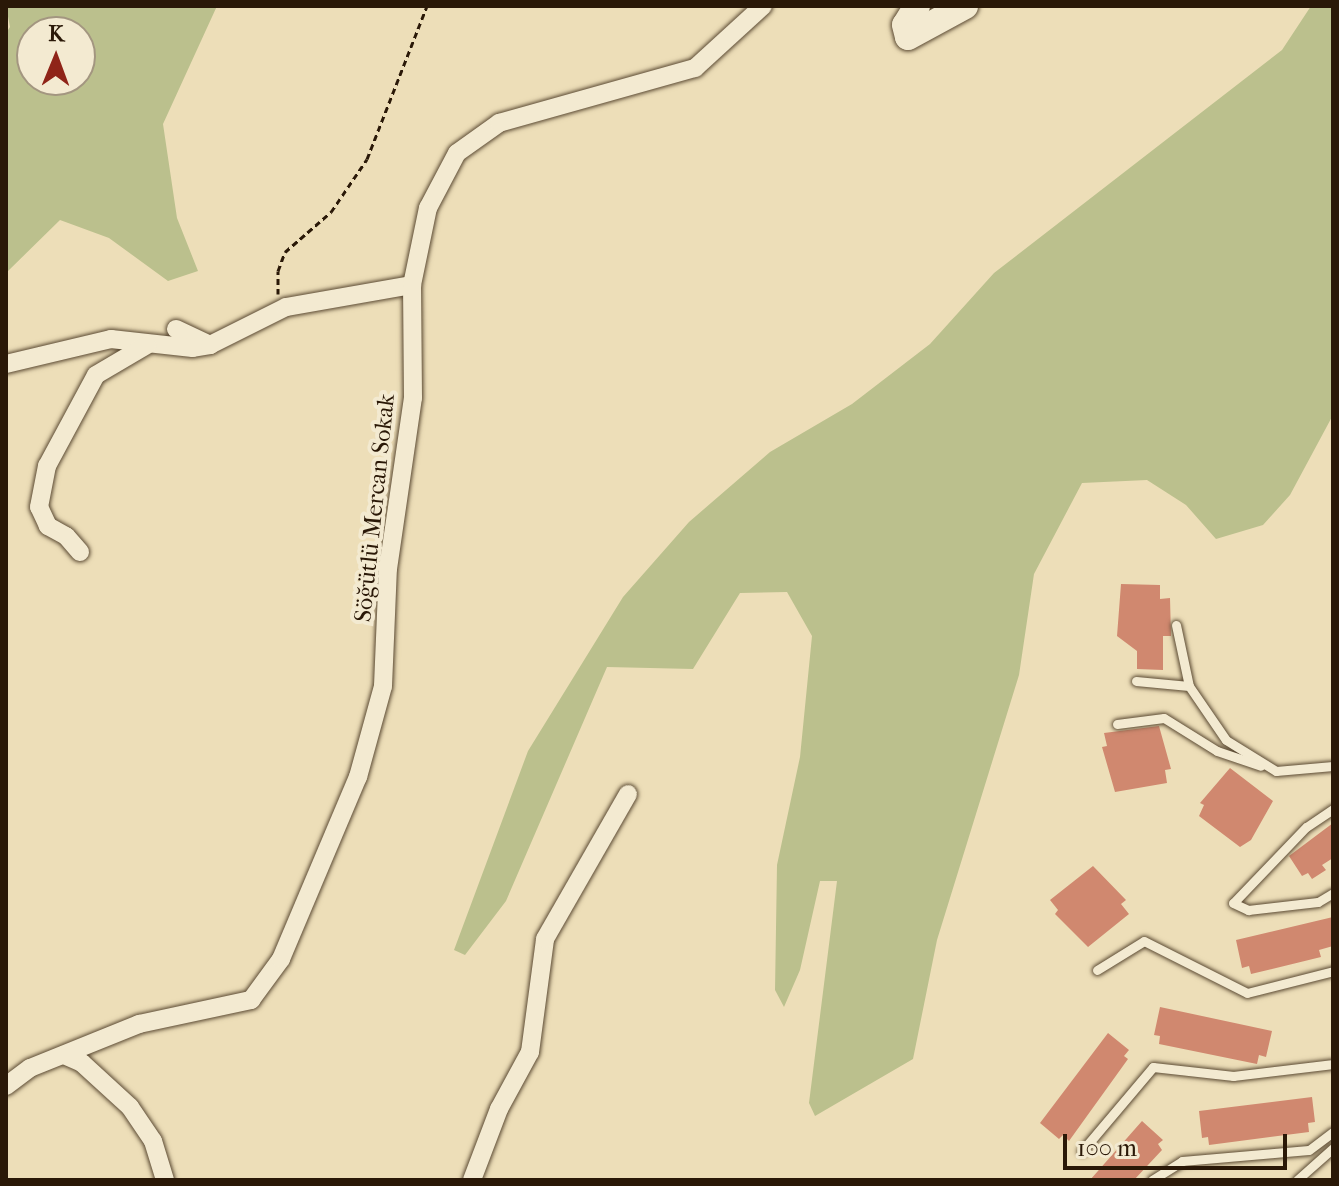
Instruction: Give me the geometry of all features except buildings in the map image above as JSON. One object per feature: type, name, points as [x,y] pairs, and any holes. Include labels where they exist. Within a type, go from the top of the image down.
[{"type":"street","name":"Söğütlü Mercan Sokak","points":[[6,1086],[30,1068],[139,1024],[251,1000],[281,959],[358,777],[383,686],[388,569],[413,398],[412,285],[428,208],[457,153],[499,123],[695,68],[763,6]]},
{"type":"street","points":[[917,6],[905,25],[908,37],[965,6]]},
{"type":"street","points":[[6,364],[111,339],[147,345],[210,345],[286,307],[412,285]]},
{"type":"street","points":[[176,329],[210,345]]},
{"type":"street","points":[[80,552],[66,536],[48,526],[39,507],[47,466],[96,375],[147,345]]},
{"type":"street","points":[[472,1180],[499,1109],[530,1052],[545,939],[628,794]]},
{"type":"street","points":[[64,1055],[82,1063],[130,1107],[153,1141],[165,1180]]},
{"type":"lane","points":[[1176,625],[1189,686],[1226,740],[1276,771]]},
{"type":"lane","points":[[1136,681],[1189,686]]},
{"type":"lane","points":[[1117,724],[1164,718],[1217,751],[1276,771],[1333,766]]},
{"type":"lane","points":[[1333,809],[1306,827],[1233,903],[1262,908],[1318,902],[1333,893]]},
{"type":"lane","points":[[1097,970],[1144,941],[1247,993],[1333,971]]},
{"type":"lane","points":[[1082,1151],[1153,1067],[1233,1076],[1333,1064]]},
{"type":"lane","points":[[1152,1180],[1182,1161],[1309,1150],[1333,1132]]},
{"type":"lane","points":[[1297,1180],[1333,1148]]},
{"type":"path","points":[[286,307],[276,291],[285,252],[331,212],[356,178],[393,102],[427,6]]},
{"type":"green space","points":[[6,6],[217,6],[163,124],[177,218],[198,271],[168,281],[109,238],[60,220],[6,273],[6,33],[10,27]]},
{"type":"green space","points":[[1311,6],[1333,6],[1333,415],[1290,495],[1263,525],[1216,539],[1186,505],[1147,480],[1082,483],[1034,574],[1019,675],[937,940],[913,1059],[815,1116],[809,1103],[837,881],[820,881],[800,970],[784,1007],[775,990],[777,865],[800,757],[812,636],[787,592],[740,593],[693,669],[607,667],[506,901],[465,955],[454,950],[528,751],[623,597],[689,522],[770,452],[852,404],[930,344],[994,273],[1282,50]]}]
